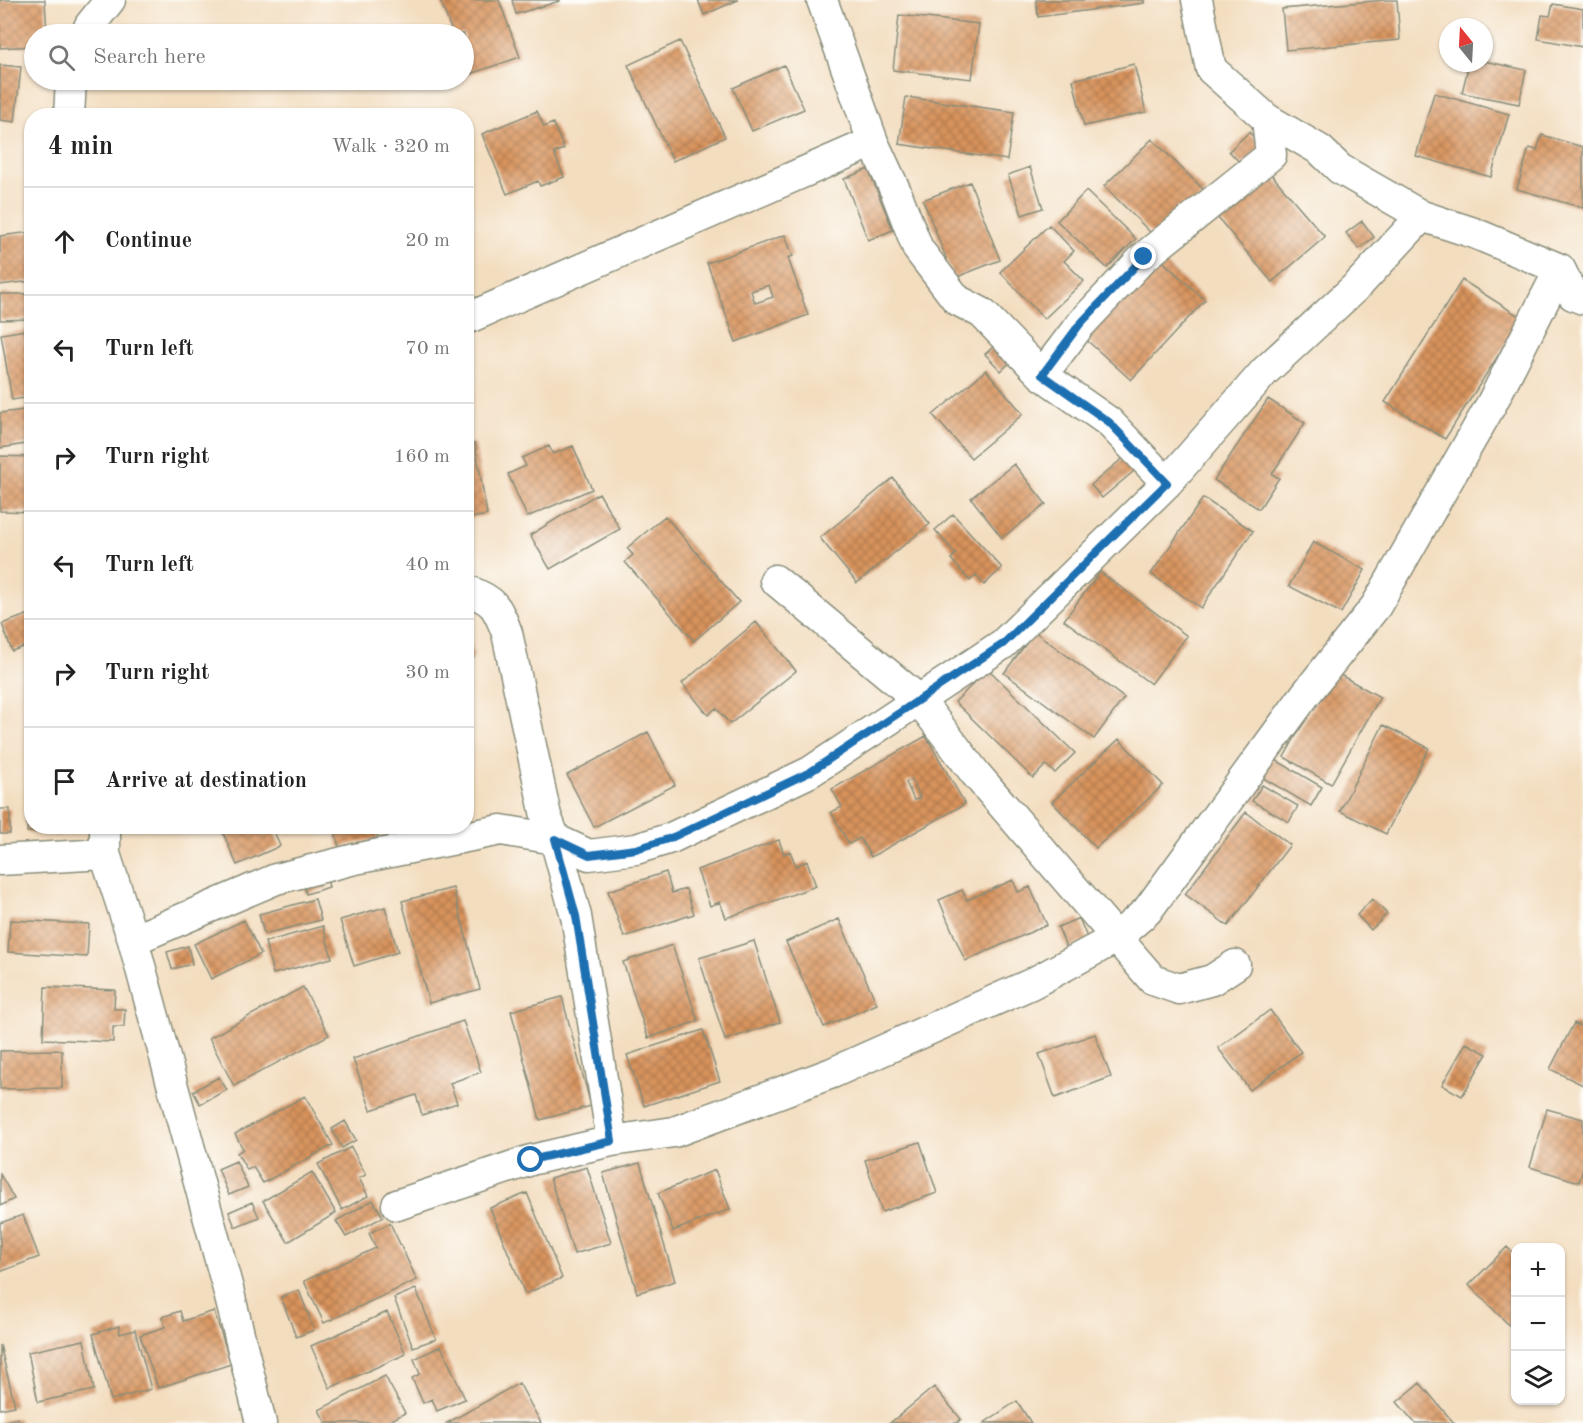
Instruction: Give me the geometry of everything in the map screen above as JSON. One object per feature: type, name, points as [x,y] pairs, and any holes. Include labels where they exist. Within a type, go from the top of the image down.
[{"type":"street","points":[[91,24],[110,0]]},
{"type":"street","points":[[822,0],[873,142],[896,192],[918,249],[957,300],[982,312],[1042,375],[1109,422],[1167,483]]},
{"type":"street","points":[[1197,0],[1210,69],[1267,119],[1320,150],[1340,168],[1422,216],[1474,233],[1560,269],[1573,295],[1583,299]]},
{"type":"street","points":[[69,108],[70,90]]},
{"type":"street","points":[[1042,375],[1080,324],[1144,257],[1271,155],[1267,119]]},
{"type":"street","points":[[474,316],[873,142]]},
{"type":"street","points":[[133,940],[276,879],[355,859],[501,830],[555,839],[589,855],[636,849],[671,838],[810,772],[1003,644],[1167,483],[1265,371],[1359,284],[1422,216]]},
{"type":"street","points":[[397,1205],[531,1160],[612,1141],[674,1132],[832,1073],[1031,984],[1116,938],[1147,911],[1305,695],[1376,606],[1492,403],[1560,269]]},
{"type":"street","points":[[775,580],[919,700],[975,773],[1153,980],[1179,989],[1212,980],[1235,965]]},
{"type":"street","points":[[474,593],[488,597],[500,614],[507,633],[546,816],[555,839],[576,916],[612,1141]]},
{"type":"street","points":[[0,860],[105,840],[228,1289],[261,1423]]},
{"type":"building","points":[[0,0],[45,0],[46,24],[24,24],[24,47],[0,48]]},
{"type":"building","points":[[440,0],[499,0],[520,57],[474,73],[474,24],[449,24]]},
{"type":"building","points":[[512,0],[560,0],[560,1],[516,14]]},
{"type":"building","points":[[698,0],[738,0],[704,15]]},
{"type":"building","points":[[1036,0],[1144,0],[1144,3],[1038,17]]},
{"type":"building","points":[[1397,0],[1400,40],[1286,50],[1282,9]]},
{"type":"building","points":[[1553,4],[1583,9],[1583,47],[1538,39],[1542,15],[1550,16]]},
{"type":"building","points":[[899,15],[979,24],[972,79],[893,70]]},
{"type":"building","points":[[680,41],[725,137],[673,161],[628,65]]},
{"type":"building","points":[[1493,63],[1526,70],[1519,104],[1462,93],[1467,72],[1493,72]]},
{"type":"building","points":[[1134,64],[1146,112],[1084,126],[1073,80]]},
{"type":"building","points":[[0,65],[21,67],[15,122],[0,120]]},
{"type":"building","points":[[784,65],[804,109],[752,131],[733,88]]},
{"type":"building","points":[[1434,93],[1509,114],[1491,177],[1416,156]]},
{"type":"building","points":[[906,97],[1014,112],[1007,160],[899,144]]},
{"type":"building","points":[[537,111],[544,127],[553,123],[564,149],[554,153],[564,177],[540,186],[538,181],[507,194],[482,134]]},
{"type":"building","points":[[1249,132],[1262,146],[1242,165],[1229,151]]},
{"type":"building","points":[[1542,135],[1583,147],[1583,208],[1517,189],[1529,148],[1537,150]]},
{"type":"building","points":[[1152,139],[1206,192],[1158,240],[1104,186]]},
{"type":"building","points":[[1030,167],[1043,208],[1022,215],[1008,175]]},
{"type":"building","points":[[868,169],[893,230],[868,240],[844,179]]},
{"type":"building","points":[[1271,174],[1325,237],[1272,282],[1218,218]]},
{"type":"building","points":[[970,182],[1000,260],[954,278],[923,200]]},
{"type":"building","points":[[1086,191],[1136,239],[1107,268],[1057,221]]},
{"type":"building","points":[[1362,221],[1374,237],[1359,249],[1346,233]]},
{"type":"building","points":[[1049,225],[1074,251],[1064,261],[1084,281],[1044,319],[1000,272]]},
{"type":"building","points":[[24,233],[24,282],[0,285],[0,236]]},
{"type":"building","points":[[785,235],[793,256],[788,258],[808,315],[736,342],[707,263]],"holes":[[[769,285],[773,297],[755,303],[751,291]]]},
{"type":"building","points":[[1157,256],[1205,300],[1131,380],[1082,336]]},
{"type":"building","points":[[1462,280],[1522,318],[1445,439],[1385,402]]},
{"type":"building","points":[[0,294],[24,294],[24,319],[0,320]]},
{"type":"building","points":[[24,330],[24,398],[12,400],[1,334]]},
{"type":"building","points":[[1000,341],[1015,358],[1001,371],[985,354]]},
{"type":"building","points":[[986,370],[1023,414],[971,458],[933,415]]},
{"type":"building","points":[[1268,399],[1305,423],[1272,474],[1279,478],[1259,509],[1214,480]]},
{"type":"building","points":[[24,410],[24,444],[0,448],[0,413]]},
{"type":"building","points":[[474,443],[487,515],[474,517]]},
{"type":"building","points":[[549,446],[553,454],[573,446],[592,489],[527,517],[508,474],[526,466],[522,458]]},
{"type":"building","points":[[1129,453],[1140,466],[1102,498],[1091,485]]},
{"type":"building","points":[[0,456],[24,457],[24,512],[0,511]]},
{"type":"building","points":[[1014,464],[1046,504],[1002,538],[971,498]]},
{"type":"building","points":[[893,478],[930,524],[857,583],[820,538]]},
{"type":"building","points":[[599,493],[620,529],[550,569],[530,535]]},
{"type":"building","points":[[1203,498],[1253,531],[1201,608],[1151,574]]},
{"type":"building","points":[[953,514],[1002,568],[984,585],[976,575],[970,581],[951,559],[956,554],[935,530]]},
{"type":"building","points":[[665,516],[739,602],[694,641],[625,562],[633,555],[627,548]]},
{"type":"building","points":[[1313,542],[1365,570],[1341,613],[1289,586]]},
{"type":"building","points":[[1100,572],[1187,636],[1151,684],[1064,620]]},
{"type":"building","points":[[24,616],[24,647],[12,651],[2,624]]},
{"type":"building","points":[[756,622],[796,671],[730,724],[716,708],[708,715],[682,683]]},
{"type":"building","points":[[1035,632],[1124,698],[1094,739],[1004,673]]},
{"type":"building","points":[[988,669],[1075,753],[1055,773],[1046,765],[1033,778],[955,702]]},
{"type":"building","points":[[1333,671],[1380,697],[1331,784],[1284,757]]},
{"type":"building","points":[[1383,725],[1429,748],[1386,834],[1340,811]]},
{"type":"building","points":[[648,732],[675,785],[594,827],[567,775]]},
{"type":"building","points":[[926,736],[965,804],[871,857],[860,838],[849,844],[831,812],[842,807],[832,789]],"holes":[[[912,779],[920,798],[914,800],[906,782]]]},
{"type":"building","points":[[1119,739],[1163,785],[1096,848],[1052,802]]},
{"type":"building","points":[[1269,756],[1322,787],[1311,806],[1258,775]]},
{"type":"building","points":[[1262,785],[1298,806],[1289,822],[1252,801]]},
{"type":"building","points":[[0,809],[10,809],[10,834],[0,834]]},
{"type":"building","points":[[1246,812],[1290,845],[1228,926],[1185,894]]},
{"type":"building","points":[[223,834],[275,834],[280,846],[237,865]]},
{"type":"building","points":[[336,834],[377,834],[378,838],[339,847]]},
{"type":"building","points":[[779,840],[784,854],[790,851],[796,866],[807,861],[816,886],[726,918],[720,902],[710,906],[697,870]]},
{"type":"building","points":[[666,872],[672,893],[686,889],[694,914],[624,937],[608,891]]},
{"type":"building","points":[[326,876],[329,887],[306,894],[303,883]]},
{"type":"building","points":[[1013,880],[1018,892],[1030,887],[1047,925],[965,961],[939,900],[962,890],[967,900]]},
{"type":"building","points":[[453,888],[480,989],[429,1003],[402,901]]},
{"type":"building","points":[[315,899],[321,920],[264,934],[259,914]]},
{"type":"building","points":[[1372,899],[1387,914],[1371,930],[1357,915]]},
{"type":"building","points":[[385,907],[398,952],[354,966],[340,920]]},
{"type":"building","points":[[1079,918],[1088,940],[1067,949],[1058,927]]},
{"type":"building","points":[[839,919],[877,1004],[824,1027],[786,942]]},
{"type":"building","points":[[10,920],[89,924],[87,957],[8,952]]},
{"type":"building","points":[[244,920],[261,954],[211,979],[194,944]]},
{"type":"building","points":[[323,926],[332,958],[273,974],[265,942]]},
{"type":"building","points":[[754,941],[780,1022],[725,1040],[699,958]]},
{"type":"building","points":[[672,945],[698,1021],[648,1038],[623,962]]},
{"type":"building","points":[[188,946],[192,964],[172,969],[167,952]]},
{"type":"building","points":[[45,987],[115,990],[114,1009],[125,1009],[124,1027],[113,1027],[113,1042],[43,1039]]},
{"type":"building","points":[[303,987],[329,1035],[234,1086],[209,1038]]},
{"type":"building","points":[[562,997],[591,1106],[540,1120],[511,1011]]},
{"type":"building","points":[[1270,1010],[1301,1052],[1250,1090],[1218,1048]]},
{"type":"building","points":[[463,1021],[481,1072],[450,1083],[457,1103],[422,1115],[416,1095],[371,1110],[353,1059]]},
{"type":"building","points":[[1574,1023],[1583,1028],[1583,1085],[1550,1069]]},
{"type":"building","points":[[703,1030],[720,1081],[644,1106],[627,1055]]},
{"type":"building","points":[[1095,1034],[1111,1077],[1055,1098],[1039,1054]]},
{"type":"building","points":[[1466,1043],[1487,1054],[1462,1096],[1442,1085]]},
{"type":"building","points":[[62,1050],[62,1088],[0,1089],[0,1051]]},
{"type":"building","points":[[219,1077],[227,1090],[200,1104],[193,1091]]},
{"type":"building","points":[[305,1096],[333,1145],[263,1183],[253,1167],[247,1170],[237,1153],[243,1149],[235,1134]]},
{"type":"building","points":[[1547,1109],[1583,1119],[1583,1169],[1579,1182],[1530,1167]]},
{"type":"building","points":[[345,1121],[356,1140],[342,1148],[332,1129]]},
{"type":"building","points":[[920,1142],[937,1193],[882,1212],[865,1160]]},
{"type":"building","points":[[351,1147],[366,1175],[359,1178],[368,1196],[342,1210],[318,1164]]},
{"type":"building","points":[[236,1161],[248,1187],[229,1195],[218,1169]]},
{"type":"building","points":[[640,1163],[675,1281],[637,1293],[603,1173]]},
{"type":"building","points":[[587,1167],[611,1243],[574,1254],[550,1178]]},
{"type":"building","points":[[715,1170],[730,1209],[673,1231],[658,1193]]},
{"type":"building","points":[[312,1172],[336,1213],[288,1242],[263,1201]]},
{"type":"building","points":[[0,1174],[14,1199],[0,1206]]},
{"type":"building","points":[[527,1193],[562,1278],[525,1294],[490,1208]]},
{"type":"building","points":[[373,1200],[383,1217],[346,1237],[336,1221]]},
{"type":"building","points":[[252,1202],[259,1217],[235,1227],[229,1212]]},
{"type":"building","points":[[23,1215],[39,1257],[0,1272],[0,1223]]},
{"type":"building","points":[[390,1223],[417,1280],[324,1323],[304,1281],[376,1248],[369,1233]]},
{"type":"building","points":[[1507,1247],[1511,1251],[1511,1327],[1469,1285]]},
{"type":"building","points":[[416,1289],[436,1339],[413,1347],[394,1298]]},
{"type":"building","points":[[299,1290],[314,1330],[296,1337],[281,1297]]},
{"type":"building","points":[[180,1311],[183,1321],[214,1311],[231,1364],[158,1388],[140,1335],[165,1327],[162,1317]]},
{"type":"building","points":[[387,1312],[406,1354],[330,1388],[311,1346]]},
{"type":"building","points":[[119,1326],[120,1334],[135,1330],[151,1389],[111,1400],[93,1334]]},
{"type":"building","points":[[84,1340],[94,1390],[38,1402],[28,1352]]},
{"type":"building","points":[[0,1345],[15,1406],[0,1409]]},
{"type":"building","points":[[441,1346],[465,1399],[437,1411],[432,1399],[423,1403],[412,1378],[420,1374],[414,1359]]},
{"type":"building","points":[[385,1376],[405,1413],[386,1423],[326,1423],[319,1410]]},
{"type":"building","points":[[519,1383],[541,1423],[447,1423]]},
{"type":"building","points":[[1420,1383],[1454,1423],[1415,1423],[1397,1402]]},
{"type":"building","points":[[934,1387],[961,1419],[957,1423],[890,1423]]},
{"type":"building","points":[[1017,1401],[1031,1423],[984,1423]]},
{"type":"building","points":[[18,1418],[20,1423],[0,1423],[0,1422]]},
{"type":"route","points":[[531,1160],[612,1141],[576,916],[555,839],[589,855],[636,849],[671,838],[810,772],[1003,644],[1167,483],[1109,422],[1042,375],[1080,324],[1144,257]]}]
